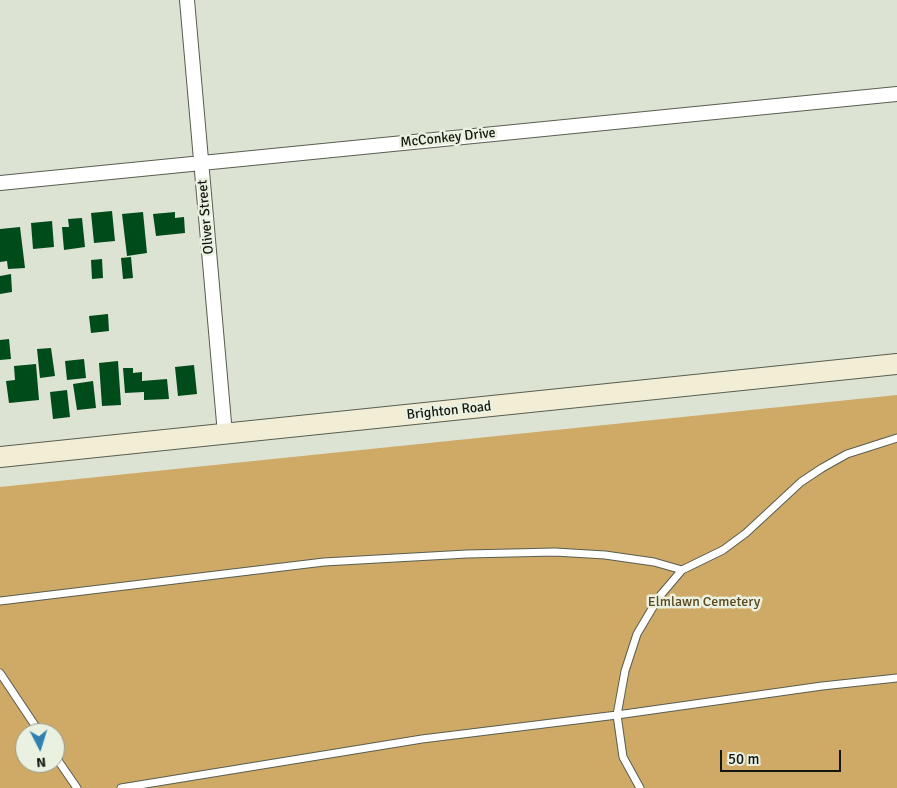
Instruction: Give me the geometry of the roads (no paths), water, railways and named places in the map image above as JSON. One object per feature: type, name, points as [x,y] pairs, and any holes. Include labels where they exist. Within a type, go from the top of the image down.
[{"type":"street","name":"Oliver Street","points":[[187,0],[226,434]]},
{"type":"street","name":"McConkey Drive","points":[[0,183],[897,94]]},
{"type":"street","name":"Brighton Road","points":[[0,457],[897,364]]},
{"type":"lane","points":[[640,788],[623,757],[617,715],[625,671],[637,634],[659,597],[682,570],[723,550],[746,533],[801,482],[847,454],[897,438]]},
{"type":"lane","points":[[0,601],[324,562],[467,554],[554,552],[605,555],[654,562],[682,570]]},
{"type":"lane","points":[[0,673],[33,723]]},
{"type":"lane","points":[[121,788],[422,739],[617,715],[822,686],[897,678]]},
{"type":"lane","points":[[65,771],[77,788]]},
{"type":"park label","name":"Elmlawn Cemetery","points":[[704,602]]}]
